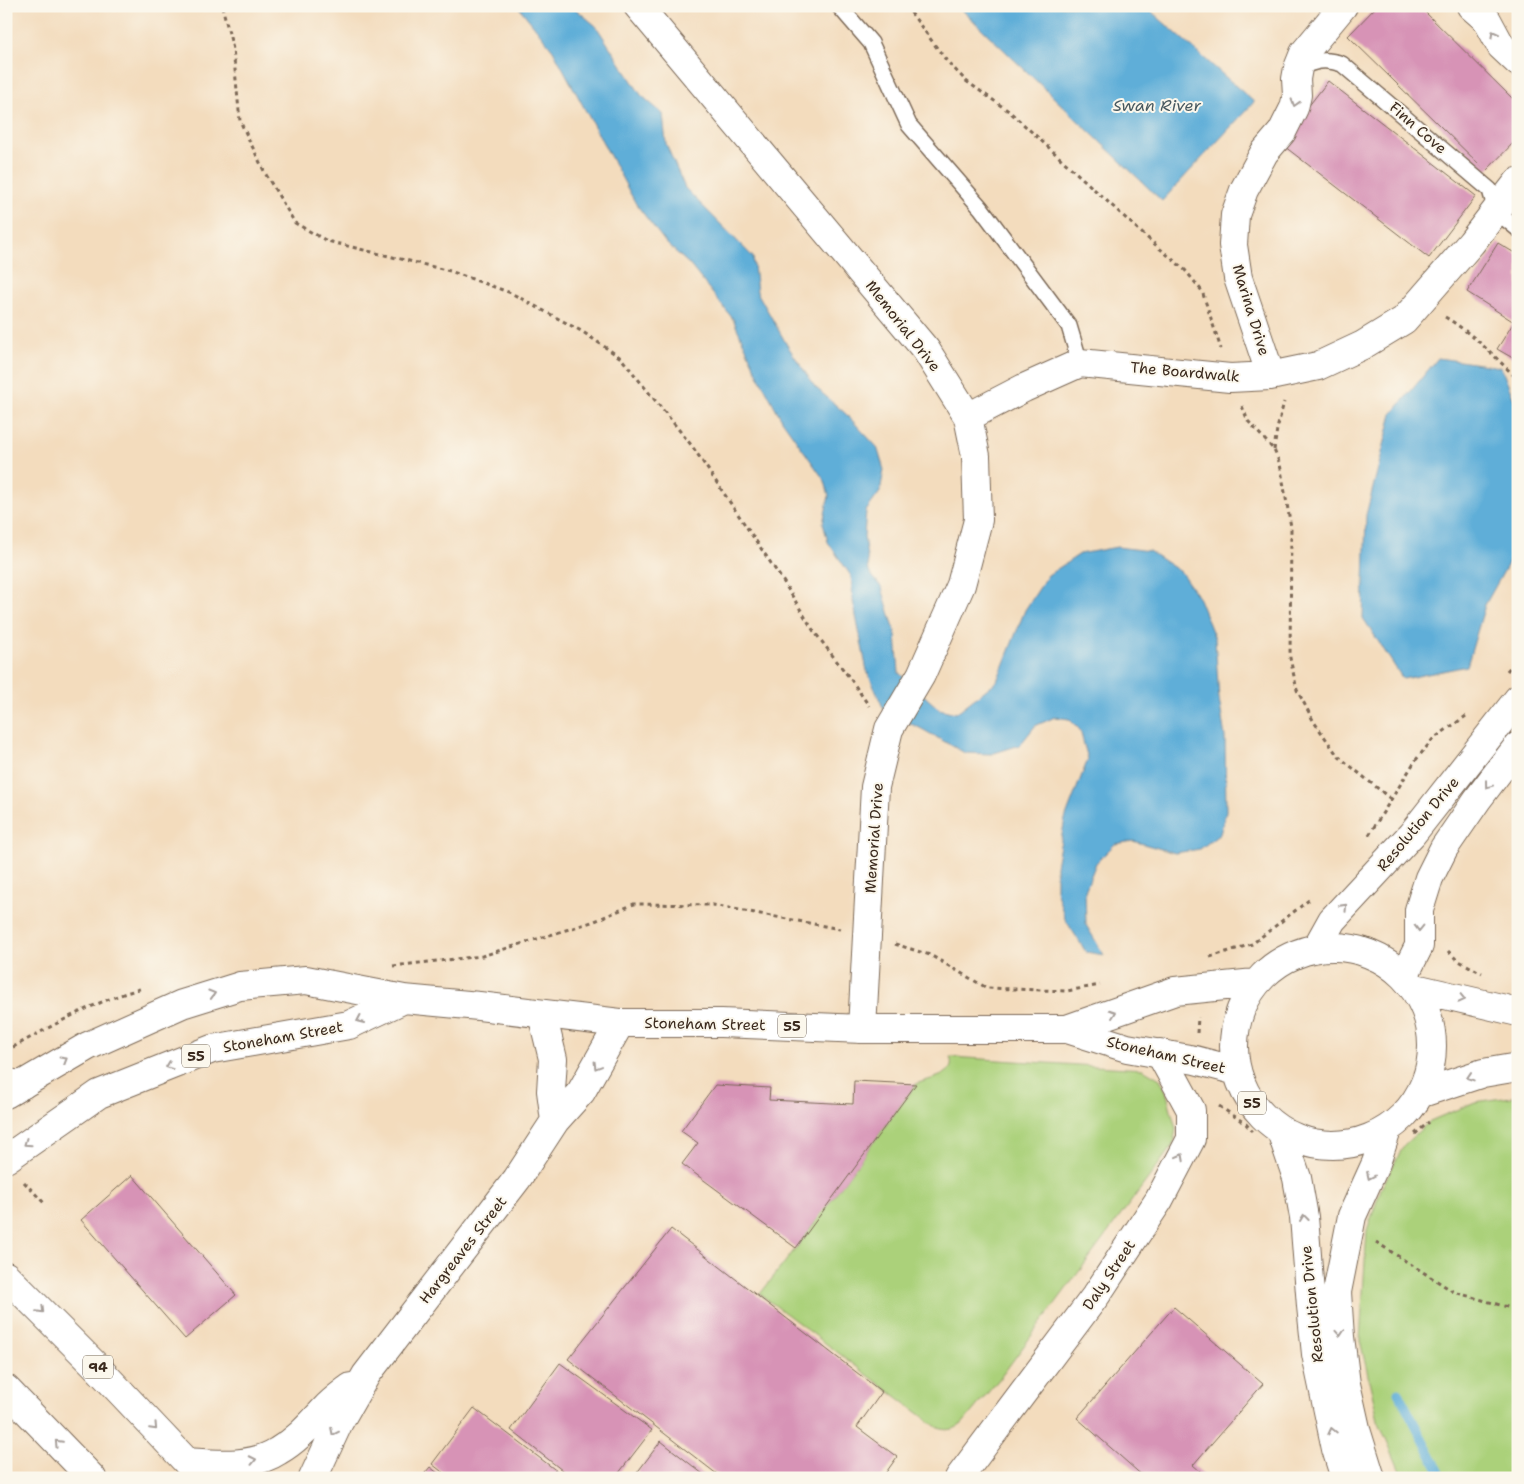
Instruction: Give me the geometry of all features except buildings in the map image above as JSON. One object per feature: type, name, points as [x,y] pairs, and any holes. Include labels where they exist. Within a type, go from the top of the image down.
[{"type":"main road","name":"Memorial Drive","points":[[638,6],[926,350],[968,417],[976,456],[978,520],[962,585],[920,675],[889,732],[875,787],[862,1029]]},
{"type":"main road","name":"Marina Drive","points":[[1270,376],[1238,278],[1233,245],[1234,214],[1244,190],[1264,153],[1282,132],[1294,108],[1297,95],[1296,79],[1298,68],[1304,53],[1343,6]]},
{"type":"main road","points":[[1472,6],[1487,20],[1501,46],[1518,62]]},
{"type":"main road","name":"The Boardwalk","points":[[968,417],[1024,388],[1080,363],[1230,378],[1270,376],[1318,366],[1363,345],[1404,320],[1471,244],[1518,182]]},
{"type":"main road","name":"Resolution Drive","points":[[1317,946],[1332,920],[1412,834],[1518,699]]},
{"type":"main road","name":"Resolution Drive","points":[[1410,982],[1418,946],[1419,910],[1433,870],[1450,840],[1477,800],[1518,746]]},
{"type":"main road","name":"55","points":[[1317,946],[1341,946],[1364,950],[1386,960],[1410,982],[1427,1012],[1433,1039],[1431,1067],[1422,1093],[1407,1114],[1399,1135],[1336,1146],[1307,1143],[1269,1135],[1262,1115],[1246,1095],[1237,1071],[1234,1040],[1240,1010],[1255,984],[1273,966],[1294,954],[1317,946]]},
{"type":"main road","name":"Stoneham Street","points":[[12,1088],[88,1046],[182,1004],[240,986],[306,980],[404,1000],[478,1006],[620,1023],[721,1023],[862,1029],[1066,1029],[1127,1048],[1195,1060],[1237,1071]]},
{"type":"main road","name":"55","points":[[1410,982],[1505,1009]]},
{"type":"main road","name":"Stoneham Street","points":[[1066,1029],[1174,991],[1255,984]]},
{"type":"main road","name":"Stoneham Street","points":[[13,1168],[99,1094],[212,1049],[350,1025],[404,1000]]},
{"type":"main road","points":[[542,1014],[553,1059],[551,1091],[554,1121]]},
{"type":"main road","name":"Hargreaves Street","points":[[313,1478],[339,1422],[366,1374],[517,1179],[554,1121],[581,1092],[620,1023]]},
{"type":"main road","name":"Daly Street","points":[[959,1478],[1097,1294],[1159,1200],[1191,1139],[1191,1110],[1160,1053]]},
{"type":"main road","points":[[1422,1093],[1483,1073],[1518,1067]]},
{"type":"main road","name":"Resolution Drive","points":[[1269,1135],[1297,1178],[1304,1216],[1316,1354],[1336,1449],[1345,1478]]},
{"type":"main road","name":"Resolution Drive","points":[[1371,1478],[1357,1433],[1346,1384],[1337,1292],[1352,1216],[1376,1163],[1399,1135]]},
{"type":"main road","name":"94","points":[[6,1276],[95,1365],[194,1470]]},
{"type":"main road","name":"Hargreaves Street","points":[[194,1470],[256,1460],[277,1452],[298,1437],[326,1408],[366,1374]]},
{"type":"main road","points":[[6,1389],[92,1478]]},
{"type":"lane","points":[[839,6],[871,43],[909,125],[981,208],[1069,326],[1080,363]]},
{"type":"lane","name":"Finn Cove","points":[[1298,68],[1312,62],[1329,60],[1342,64],[1490,190],[1496,211]]},
{"type":"lane","points":[[1496,211],[1518,229]]},
{"type":"path","points":[[222,6],[233,49],[240,121],[265,173],[295,223],[327,241],[450,271],[511,293],[583,332],[621,358],[692,446],[813,630],[889,732]]},
{"type":"path","points":[[1420,302],[1458,325],[1491,352],[1518,380]]},
{"type":"path","points":[[1274,450],[1282,407],[1299,370]]},
{"type":"path","points":[[1506,672],[1518,658]]},
{"type":"path","points":[[1382,866],[1360,849],[1415,761],[1433,739],[1471,713]]},
{"type":"path","points":[[1195,1060],[1203,959],[1252,944],[1314,896]]},
{"type":"path","points":[[388,966],[482,956],[595,921],[634,904],[713,906],[821,925],[868,936],[930,955],[986,988],[1067,991],[1105,984]]},
{"type":"path","points":[[1446,950],[1457,960],[1496,979],[1505,1009]]},
{"type":"path","points":[[6,1052],[64,1019],[127,992],[145,988]]},
{"type":"path","points":[[1218,1105],[1246,1124],[1269,1135]]},
{"type":"path","points":[[1399,1135],[1430,1121]]},
{"type":"path","points":[[13,1168],[46,1205]]},
{"type":"path","points":[[1370,1238],[1454,1292],[1518,1310]]},
{"type":"green space","points":[[950,1057],[1143,1069],[1160,1079],[1166,1091],[1176,1129],[1173,1145],[1000,1378],[962,1424],[948,1430],[938,1428],[760,1294],[916,1084],[946,1072],[950,1068]]},
{"type":"green space","points":[[1518,1096],[1518,1478],[1403,1478],[1378,1420],[1360,1340],[1367,1230],[1381,1189],[1404,1145],[1430,1121],[1475,1102]]},
{"type":"water","points":[[518,6],[572,6],[596,26],[641,95],[663,114],[666,144],[685,188],[753,257],[757,292],[787,345],[815,387],[846,414],[877,447],[884,470],[880,492],[866,511],[864,536],[869,572],[882,588],[896,635],[899,673],[939,709],[956,713],[997,681],[1025,610],[1048,575],[1080,554],[1117,547],[1149,551],[1181,572],[1199,599],[1215,639],[1219,699],[1225,737],[1226,811],[1220,834],[1200,849],[1175,853],[1133,841],[1115,844],[1096,863],[1085,891],[1086,925],[1104,955],[1086,952],[1065,919],[1056,890],[1056,866],[1065,819],[1088,759],[1080,730],[1069,719],[1055,717],[1035,726],[1020,745],[991,754],[965,753],[920,728],[885,712],[867,671],[853,601],[851,576],[828,542],[823,523],[829,496],[825,481],[782,420],[760,379],[733,319],[689,264],[666,243],[636,204],[553,50]]},
{"type":"water","name":"Swan River","points":[[958,6],[1145,6],[1254,102],[1162,201]]},
{"type":"water","points":[[1438,358],[1501,367],[1518,410],[1518,546],[1485,605],[1467,666],[1403,679],[1363,618],[1366,515],[1392,414]]},
{"type":"waterway","points":[[1398,1392],[1443,1478]]}]
